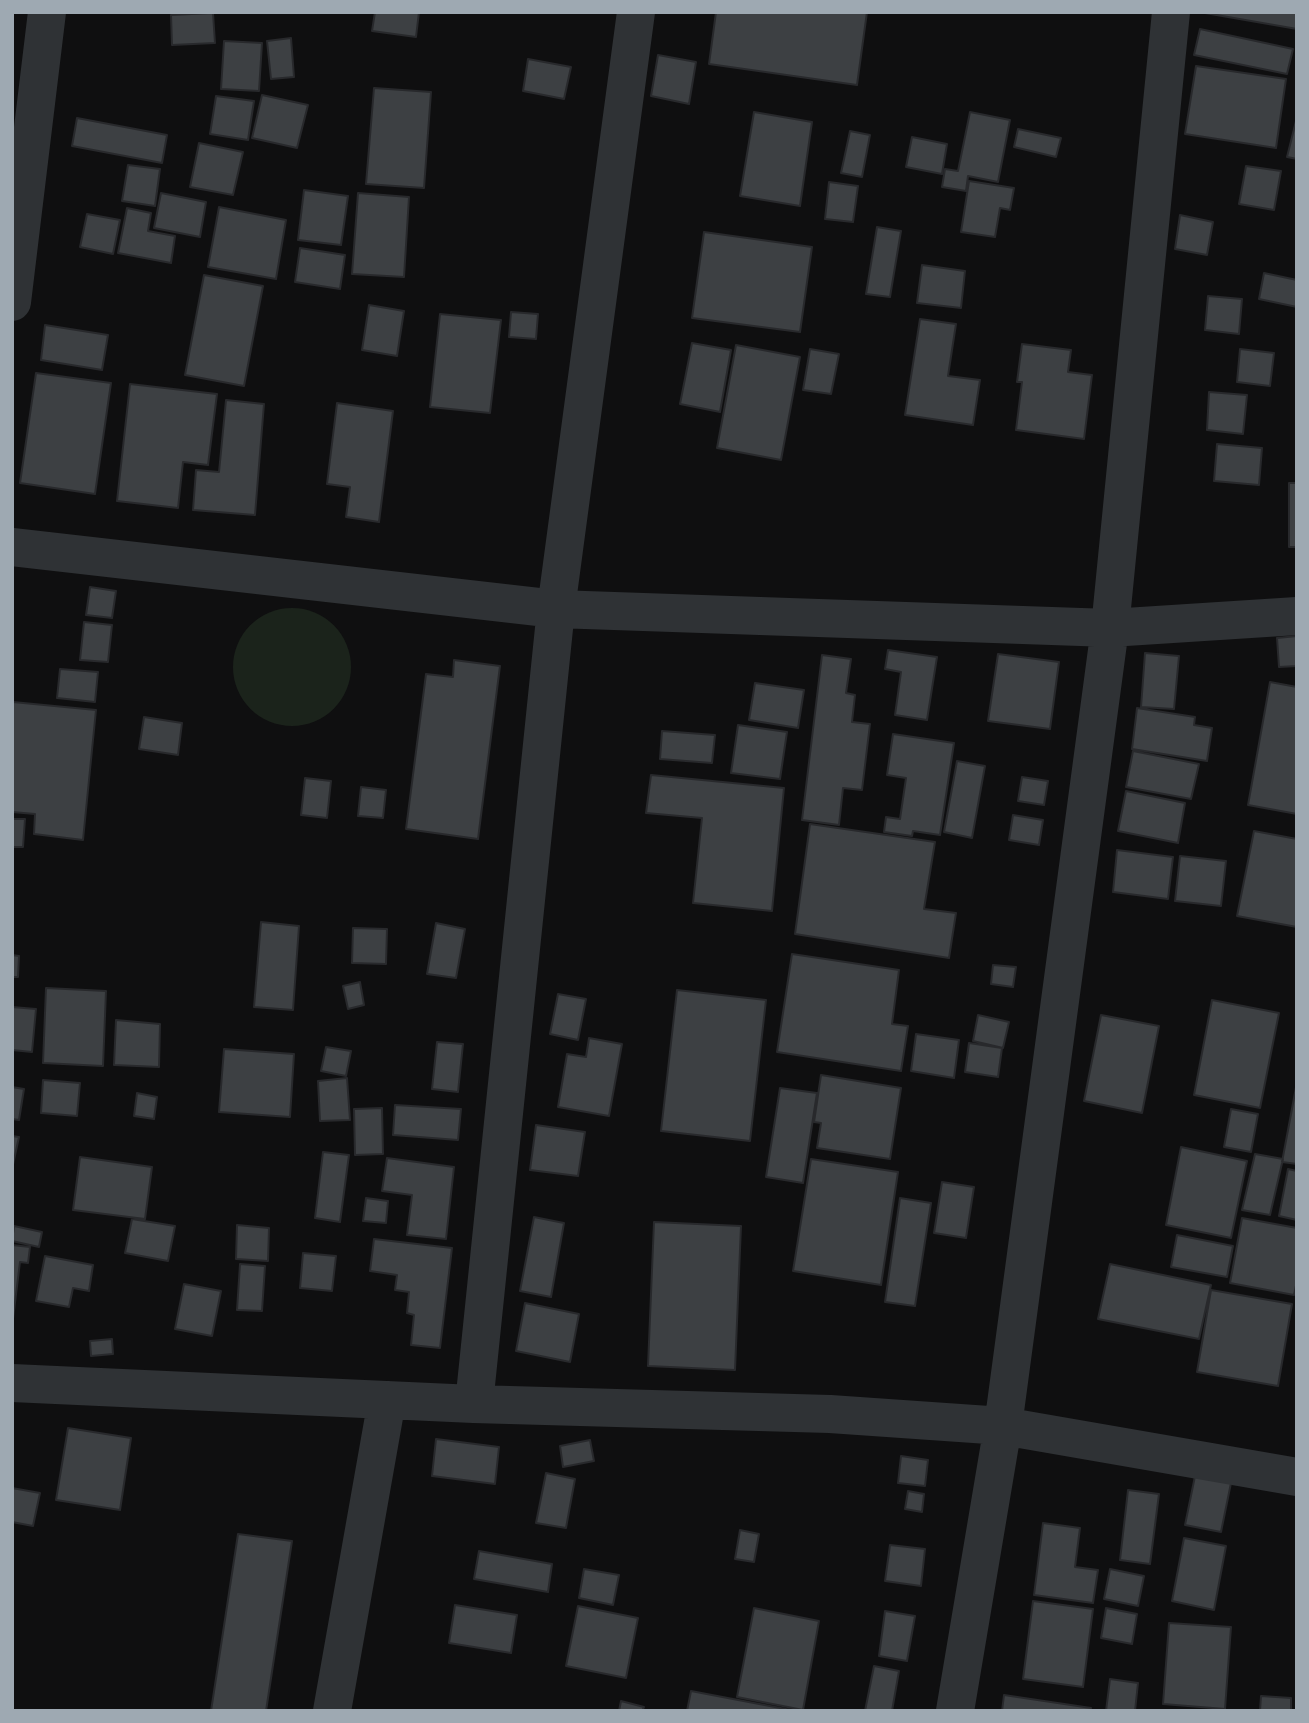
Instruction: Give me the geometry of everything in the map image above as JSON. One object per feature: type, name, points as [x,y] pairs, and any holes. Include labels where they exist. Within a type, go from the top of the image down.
[{"type":"street","points":[[474,1404],[556,609],[636,12]]},
{"type":"street","points":[[956,1711],[1003,1426],[1110,628],[1171,12]]},
{"type":"street","points":[[12,302],[34,24]]},
{"type":"street","points":[[12,547],[556,609],[1110,628],[1297,616]]},
{"type":"street","points":[[12,1383],[474,1404],[830,1414],[1003,1426],[1297,1477]]},
{"type":"street","points":[[332,1711],[387,1400]]},
{"type":"shaded area","points":[[292,608],[315,613],[334,625],[346,644],[351,667],[346,690],[334,709],[315,721],[292,726],[269,721],[250,709],[238,690],[233,667],[238,644],[250,625],[269,613]]},
{"type":"building","points":[[375,12],[419,12],[416,37],[372,31]]},
{"type":"building","points":[[716,12],[867,12],[857,85],[709,64]]},
{"type":"building","points":[[1297,12],[1297,29],[1205,13]]},
{"type":"building","points":[[213,13],[215,43],[172,45],[171,15]]},
{"type":"building","points":[[1200,29],[1293,49],[1287,74],[1194,55]]},
{"type":"building","points":[[291,38],[294,77],[271,79],[267,41]]},
{"type":"building","points":[[224,41],[262,43],[259,91],[221,89]]},
{"type":"building","points":[[658,55],[696,62],[689,104],[651,96]]},
{"type":"building","points":[[528,59],[571,67],[564,99],[523,91]]},
{"type":"building","points":[[1196,66],[1286,79],[1276,148],[1185,134]]},
{"type":"building","points":[[374,88],[431,92],[424,188],[366,184]]},
{"type":"building","points":[[262,95],[308,105],[297,148],[252,138]]},
{"type":"building","points":[[216,96],[254,101],[248,140],[210,134]]},
{"type":"building","points":[[754,112],[812,122],[800,206],[740,196]]},
{"type":"building","points":[[970,112],[1010,120],[998,182],[968,176],[966,191],[942,187],[945,169],[958,171]]},
{"type":"building","points":[[1297,117],[1297,159],[1287,157]]},
{"type":"building","points":[[77,118],[167,135],[162,163],[72,146]]},
{"type":"building","points":[[1018,129],[1061,138],[1056,157],[1014,147]]},
{"type":"building","points":[[850,131],[870,135],[862,177],[841,173]]},
{"type":"building","points":[[912,137],[947,144],[942,174],[906,167]]},
{"type":"building","points":[[199,143],[243,152],[233,195],[190,187]]},
{"type":"building","points":[[128,165],[160,169],[155,206],[122,201]]},
{"type":"building","points":[[1246,166],[1281,171],[1274,210],[1239,204]]},
{"type":"building","points":[[969,181],[1014,188],[1010,210],[1000,208],[995,237],[961,232]]},
{"type":"building","points":[[829,182],[858,186],[853,222],[825,219]]},
{"type":"building","points":[[304,190],[348,196],[341,245],[298,240]]},
{"type":"building","points":[[161,193],[206,202],[200,237],[154,228]]},
{"type":"building","points":[[358,193],[409,197],[404,277],[352,274]]},
{"type":"building","points":[[219,207],[286,220],[276,279],[208,267]]},
{"type":"building","points":[[127,208],[151,213],[148,231],[175,236],[171,263],[118,253]]},
{"type":"building","points":[[87,214],[120,220],[113,254],[80,247]]},
{"type":"building","points":[[1180,215],[1213,222],[1207,255],[1175,249]]},
{"type":"building","points":[[877,227],[901,231],[890,297],[866,294]]},
{"type":"building","points":[[704,232],[812,247],[800,332],[692,318]]},
{"type":"building","points":[[300,248],[345,255],[340,289],[295,282]]},
{"type":"building","points":[[922,265],[965,271],[961,308],[917,303]]},
{"type":"building","points":[[1264,273],[1297,280],[1297,307],[1259,299]]},
{"type":"building","points":[[204,275],[263,286],[244,386],[185,375]]},
{"type":"building","points":[[1208,296],[1242,299],[1239,334],[1205,330]]},
{"type":"building","points":[[369,305],[404,311],[397,356],[362,350]]},
{"type":"building","points":[[511,312],[538,314],[536,339],[509,337]]},
{"type":"building","points":[[440,314],[501,320],[490,413],[430,407]]},
{"type":"building","points":[[920,319],[956,324],[948,376],[980,380],[973,425],[905,415]]},
{"type":"building","points":[[45,325],[108,335],[102,370],[41,360]]},
{"type":"building","points":[[692,343],[731,350],[720,412],[680,404]]},
{"type":"building","points":[[1022,344],[1071,350],[1068,372],[1092,375],[1084,439],[1016,430],[1022,382],[1017,382]]},
{"type":"building","points":[[736,345],[800,357],[781,460],[717,448]]},
{"type":"building","points":[[810,349],[839,354],[831,394],[803,390]]},
{"type":"building","points":[[1240,349],[1274,353],[1270,386],[1237,382]]},
{"type":"building","points":[[36,373],[111,383],[95,494],[20,483]]},
{"type":"building","points":[[130,384],[217,394],[208,465],[183,462],[178,508],[117,501]]},
{"type":"building","points":[[1209,392],[1247,395],[1243,434],[1207,430]]},
{"type":"building","points":[[226,400],[264,404],[255,515],[193,510],[196,470],[219,472]]},
{"type":"building","points":[[337,403],[393,411],[379,522],[346,517],[350,487],[327,484]]},
{"type":"building","points":[[1217,444],[1262,448],[1259,485],[1214,481]]},
{"type":"building","points":[[1289,483],[1297,483],[1297,547],[1289,547]]},
{"type":"building","points":[[90,587],[116,591],[112,618],[86,615]]},
{"type":"building","points":[[84,622],[112,625],[108,662],[80,660]]},
{"type":"building","points":[[1297,636],[1297,666],[1279,667],[1277,638]]},
{"type":"building","points":[[888,650],[937,657],[927,720],[895,715],[901,672],[885,669]]},
{"type":"building","points":[[1145,653],[1179,656],[1174,709],[1141,707]]},
{"type":"building","points":[[998,654],[1059,662],[1050,729],[988,721]]},
{"type":"building","points":[[822,655],[851,659],[846,693],[855,695],[852,722],[870,724],[862,790],[843,788],[839,825],[802,820]]},
{"type":"building","points":[[454,660],[500,666],[478,839],[406,829],[426,674],[453,677]]},
{"type":"building","points":[[60,669],[98,672],[95,702],[57,698]]},
{"type":"building","points":[[1270,682],[1297,687],[1297,814],[1248,805]]},
{"type":"building","points":[[755,683],[804,690],[798,728],[749,720]]},
{"type":"building","points":[[13,702],[96,710],[83,840],[34,834],[35,814],[12,812]]},
{"type":"building","points":[[1137,708],[1195,717],[1194,725],[1212,728],[1207,761],[1132,749]]},
{"type":"building","points":[[144,717],[182,723],[178,755],[139,749]]},
{"type":"building","points":[[738,725],[787,732],[780,779],[731,773]]},
{"type":"building","points":[[662,731],[715,735],[712,763],[660,759]]},
{"type":"building","points":[[893,734],[954,743],[940,835],[913,831],[912,836],[884,832],[886,817],[900,819],[906,778],[887,775]]},
{"type":"building","points":[[1133,751],[1199,764],[1191,799],[1126,787]]},
{"type":"building","points":[[957,761],[985,766],[972,838],[944,832]]},
{"type":"building","points":[[651,775],[784,788],[772,911],[693,903],[702,818],[646,813]]},
{"type":"building","points":[[1022,777],[1048,781],[1044,805],[1018,801]]},
{"type":"building","points":[[305,778],[331,781],[327,818],[301,815]]},
{"type":"building","points":[[361,787],[386,790],[383,818],[358,816]]},
{"type":"building","points":[[1126,791],[1185,803],[1178,843],[1118,831]]},
{"type":"building","points":[[1013,815],[1043,820],[1039,845],[1009,840]]},
{"type":"building","points":[[12,819],[25,819],[23,847],[12,847]]},
{"type":"building","points":[[810,824],[935,842],[924,909],[956,913],[949,958],[795,934]]},
{"type":"building","points":[[1254,831],[1297,839],[1297,927],[1237,916]]},
{"type":"building","points":[[1117,850],[1173,857],[1168,899],[1113,892]]},
{"type":"building","points":[[1180,856],[1226,861],[1221,906],[1175,901]]},
{"type":"building","points":[[261,922],[299,926],[293,1010],[254,1007]]},
{"type":"building","points":[[436,923],[465,929],[456,978],[427,974]]},
{"type":"building","points":[[353,928],[387,929],[386,964],[352,963]]},
{"type":"building","points":[[792,954],[899,970],[892,1024],[908,1026],[901,1071],[777,1052]]},
{"type":"building","points":[[12,955],[19,956],[18,977],[12,977]]},
{"type":"building","points":[[993,965],[1016,967],[1013,987],[991,984]]},
{"type":"building","points":[[360,982],[364,1005],[348,1009],[343,986]]},
{"type":"building","points":[[46,988],[106,991],[103,1066],[43,1063]]},
{"type":"building","points":[[677,990],[766,1000],[750,1141],[661,1131]]},
{"type":"building","points":[[558,994],[586,999],[578,1040],[550,1034]]},
{"type":"building","points":[[1212,1000],[1279,1013],[1260,1108],[1194,1095]]},
{"type":"building","points":[[12,1007],[36,1009],[32,1052],[12,1050]]},
{"type":"building","points":[[978,1015],[1009,1022],[1003,1048],[973,1041]]},
{"type":"building","points":[[1101,1015],[1159,1026],[1142,1113],[1084,1101]]},
{"type":"building","points":[[116,1020],[160,1024],[159,1067],[114,1065]]},
{"type":"building","points":[[916,1034],[959,1040],[954,1078],[911,1071]]},
{"type":"building","points":[[589,1038],[622,1044],[609,1116],[558,1107],[567,1054],[586,1057]]},
{"type":"building","points":[[437,1042],[463,1044],[458,1092],[432,1089]]},
{"type":"building","points":[[969,1043],[1002,1048],[998,1077],[965,1072]]},
{"type":"building","points":[[326,1047],[351,1051],[346,1076],[321,1071]]},
{"type":"building","points":[[224,1049],[294,1054],[290,1117],[219,1112]]},
{"type":"building","points":[[821,1075],[901,1088],[890,1159],[817,1148],[821,1123],[814,1122]]},
{"type":"building","points":[[347,1078],[350,1120],[320,1121],[318,1081]]},
{"type":"building","points":[[43,1080],[80,1083],[77,1116],[41,1113]]},
{"type":"building","points":[[1297,1082],[1297,1164],[1282,1162]]},
{"type":"building","points":[[12,1087],[24,1089],[19,1120],[12,1119]]},
{"type":"building","points":[[780,1088],[817,1093],[803,1183],[766,1177]]},
{"type":"building","points":[[137,1093],[157,1097],[154,1119],[134,1116]]},
{"type":"building","points":[[395,1105],[461,1109],[458,1140],[393,1135]]},
{"type":"building","points":[[382,1108],[383,1154],[355,1155],[354,1109]]},
{"type":"building","points":[[1231,1109],[1258,1114],[1251,1152],[1224,1147]]},
{"type":"building","points":[[536,1125],[585,1132],[578,1176],[530,1170]]},
{"type":"building","points":[[12,1136],[19,1137],[12,1169]]},
{"type":"building","points":[[1181,1147],[1247,1161],[1231,1238],[1166,1225]]},
{"type":"building","points":[[323,1152],[349,1155],[340,1222],[315,1218]]},
{"type":"building","points":[[1255,1154],[1283,1159],[1270,1215],[1242,1210]]},
{"type":"building","points":[[80,1157],[152,1167],[145,1219],[73,1210]]},
{"type":"building","points":[[387,1158],[454,1167],[446,1239],[407,1235],[412,1195],[382,1191]]},
{"type":"building","points":[[811,1159],[898,1172],[881,1285],[793,1271]]},
{"type":"building","points":[[1288,1169],[1297,1171],[1297,1220],[1279,1216]]},
{"type":"building","points":[[942,1182],[974,1187],[966,1238],[934,1233]]},
{"type":"building","points":[[366,1198],[388,1201],[386,1223],[363,1221]]},
{"type":"building","points":[[900,1198],[931,1203],[915,1306],[885,1302]]},
{"type":"building","points":[[534,1217],[564,1223],[551,1297],[520,1291]]},
{"type":"building","points":[[1242,1218],[1297,1228],[1297,1281],[1294,1295],[1230,1283]]},
{"type":"building","points":[[132,1219],[175,1226],[168,1261],[125,1253]]},
{"type":"building","points":[[654,1222],[741,1226],[735,1370],[648,1366]]},
{"type":"building","points":[[237,1225],[269,1228],[268,1261],[236,1259]]},
{"type":"building","points":[[14,1226],[42,1232],[39,1247],[12,1241]]},
{"type":"building","points":[[1177,1235],[1233,1246],[1227,1277],[1171,1267]]},
{"type":"building","points":[[374,1239],[452,1248],[440,1348],[411,1345],[414,1315],[407,1313],[409,1292],[395,1290],[397,1275],[370,1271]]},
{"type":"building","points":[[12,1245],[30,1247],[28,1263],[20,1262],[12,1327]]},
{"type":"building","points":[[303,1253],[336,1256],[332,1291],[300,1288]]},
{"type":"building","points":[[45,1256],[93,1265],[89,1291],[73,1288],[69,1307],[36,1301]]},
{"type":"building","points":[[240,1264],[265,1266],[262,1311],[237,1310]]},
{"type":"building","points":[[1110,1264],[1211,1285],[1199,1339],[1098,1319]]},
{"type":"building","points":[[184,1284],[221,1291],[212,1336],[175,1329]]},
{"type":"building","points":[[1211,1290],[1292,1304],[1278,1386],[1197,1372]]},
{"type":"building","points":[[525,1303],[579,1314],[570,1362],[516,1351]]},
{"type":"building","points":[[112,1339],[113,1354],[91,1356],[90,1341]]},
{"type":"building","points":[[68,1428],[131,1438],[120,1510],[56,1500]]},
{"type":"building","points":[[436,1439],[499,1447],[495,1484],[432,1476]]},
{"type":"building","points":[[590,1440],[594,1461],[563,1467],[560,1446]]},
{"type":"building","points":[[901,1456],[928,1460],[925,1486],[898,1483]]},
{"type":"building","points":[[546,1473],[575,1479],[566,1528],[536,1523]]},
{"type":"building","points":[[1195,1476],[1231,1483],[1221,1532],[1185,1525]]},
{"type":"building","points":[[12,1488],[40,1493],[33,1526],[12,1522]]},
{"type":"building","points":[[1128,1490],[1159,1494],[1150,1564],[1120,1560]]},
{"type":"building","points":[[908,1491],[924,1494],[922,1512],[905,1509]]},
{"type":"building","points":[[1043,1523],[1080,1528],[1075,1567],[1098,1570],[1093,1603],[1034,1595]]},
{"type":"building","points":[[740,1530],[759,1534],[754,1562],[735,1559]]},
{"type":"building","points":[[238,1534],[292,1541],[266,1711],[211,1711]]},
{"type":"building","points":[[1184,1538],[1226,1546],[1214,1610],[1172,1601]]},
{"type":"building","points":[[890,1545],[925,1549],[921,1586],[885,1581]]},
{"type":"building","points":[[479,1551],[552,1564],[548,1592],[474,1579]]},
{"type":"building","points":[[584,1569],[619,1575],[613,1605],[579,1598]]},
{"type":"building","points":[[1110,1569],[1144,1576],[1138,1606],[1104,1599]]},
{"type":"building","points":[[1033,1601],[1093,1609],[1083,1687],[1023,1679]]},
{"type":"building","points":[[455,1605],[517,1615],[511,1653],[449,1643]]},
{"type":"building","points":[[578,1606],[638,1618],[626,1678],[566,1666]]},
{"type":"building","points":[[754,1608],[819,1621],[803,1710],[737,1697]]},
{"type":"building","points":[[1106,1608],[1137,1614],[1132,1644],[1101,1638]]},
{"type":"building","points":[[885,1611],[915,1616],[907,1661],[879,1656]]},
{"type":"building","points":[[1169,1623],[1231,1627],[1225,1709],[1163,1704]]},
{"type":"building","points":[[874,1666],[899,1671],[892,1711],[865,1711]]},
{"type":"building","points":[[1110,1679],[1138,1683],[1135,1711],[1106,1711]]},
{"type":"building","points":[[691,1691],[796,1711],[687,1711]]},
{"type":"building","points":[[1004,1695],[1091,1708],[1090,1711],[1002,1711]]},
{"type":"building","points":[[1261,1696],[1291,1698],[1291,1711],[1260,1711]]},
{"type":"building","points":[[621,1701],[644,1707],[642,1711],[619,1711]]}]
